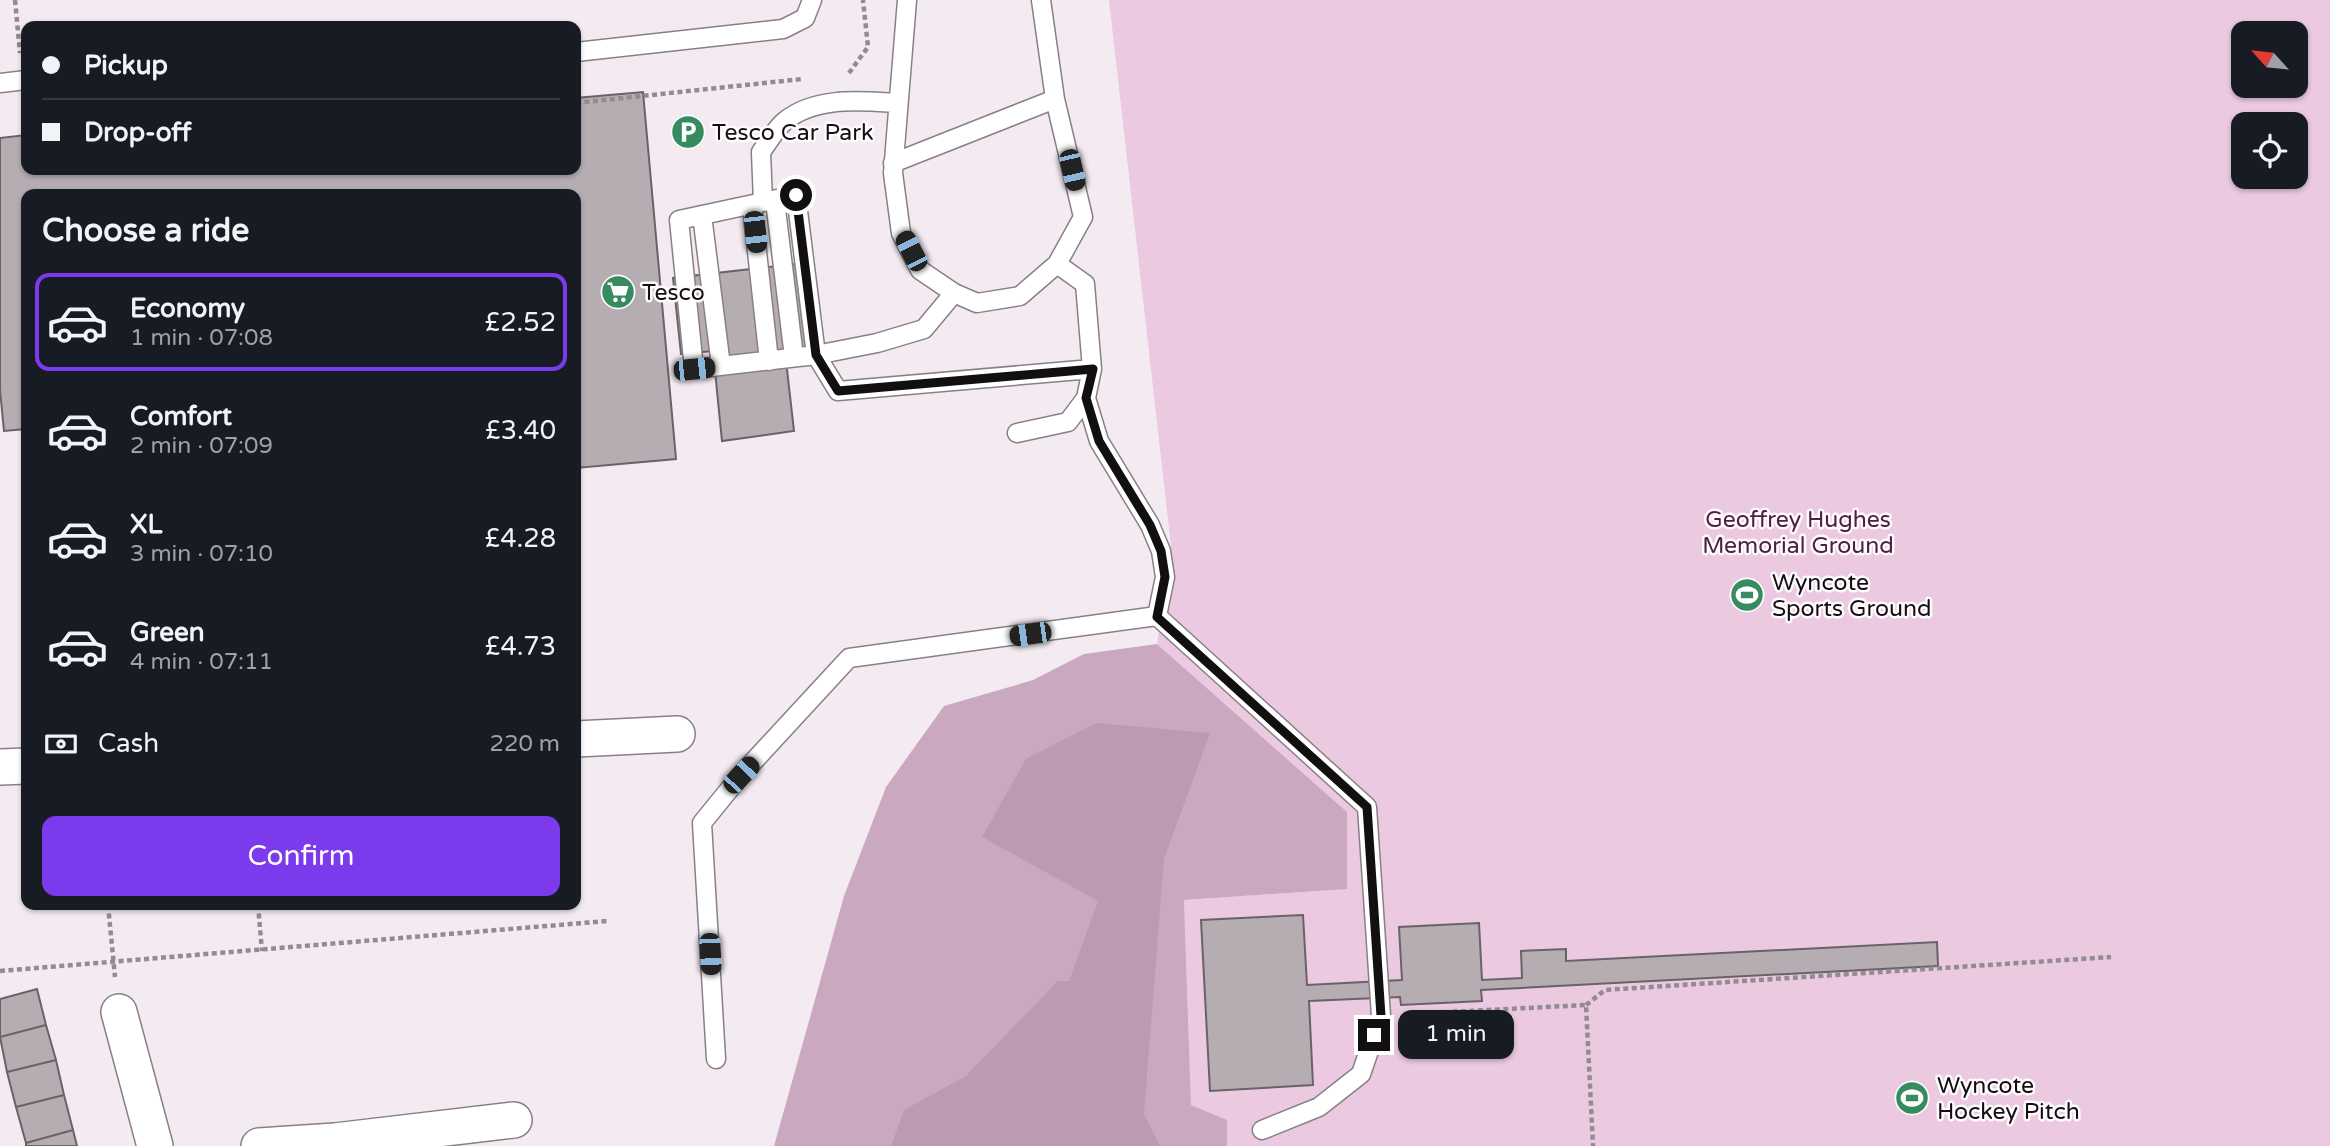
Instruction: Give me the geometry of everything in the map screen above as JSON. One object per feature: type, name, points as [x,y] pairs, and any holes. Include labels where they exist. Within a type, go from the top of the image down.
[{"type":"street","points":[[581,739],[677,734]]},
{"type":"street","points":[[0,767],[21,766]]},
{"type":"street","points":[[119,1012],[155,1146]]},
{"type":"street","points":[[258,1146],[335,1144],[514,1120]]},
{"type":"lane","points":[[581,51],[783,29],[805,18],[812,0]]},
{"type":"lane","points":[[907,0],[893,163],[901,233],[920,270],[954,293],[976,303],[1020,296],[1057,264],[1083,217],[1055,99],[1041,0]]},
{"type":"lane","points":[[0,83],[21,81]]},
{"type":"lane","points":[[893,163],[1055,99]]},
{"type":"lane","points":[[769,361],[761,152],[785,121],[818,106],[844,100],[898,103]]},
{"type":"lane","points":[[954,293],[924,329],[877,343],[816,355],[694,369],[679,220],[796,195],[816,355],[838,391],[1093,369]]},
{"type":"lane","points":[[764,203],[794,357]]},
{"type":"lane","points":[[702,215],[721,366]]},
{"type":"lane","points":[[1017,433],[1068,422],[1086,398],[1093,369],[1085,285],[1057,264]]},
{"type":"lane","points":[[1086,398],[1099,441],[1150,525],[1161,551],[1165,577],[1157,617]]},
{"type":"lane","points":[[716,1059],[702,823],[741,775],[849,658],[1157,617],[1367,807],[1381,1016],[1361,1074],[1319,1107],[1262,1130]]},
{"type":"path","points":[[835,75],[848,74],[868,47],[863,0]]},
{"type":"path","points":[[581,102],[807,78]]},
{"type":"path","points":[[108,910],[119,1012]]},
{"type":"path","points":[[258,910],[262,951]]},
{"type":"path","points":[[0,971],[113,964],[607,921]]},
{"type":"path","points":[[1381,1016],[1586,1004],[1605,989],[2111,957]]},
{"type":"path","points":[[1586,1004],[1593,1146]]},
{"type":"green space","name":"Wyncote Sports Ground","points":[[1109,0],[2330,0],[2330,1146],[1227,1146],[1226,1120],[1191,1105],[1184,900],[1346,889],[1347,812],[1157,644],[1171,546]]},
{"type":"shaded area","points":[[1157,644],[1347,812],[1347,889],[1184,900],[1191,1105],[1227,1120],[1227,1146],[774,1146],[844,896],[886,787],[944,706],[1033,680],[1084,654]]},
{"type":"shaded area","points":[[1096,723],[1210,733],[1164,859],[1144,1114],[1160,1146],[891,1146],[904,1110],[966,1076],[1058,981],[1069,981],[1098,901],[982,837],[1026,759]]},
{"type":"building","name":"Tesco","points":[[643,92],[676,459],[581,468],[581,189],[21,189],[21,429],[4,431],[0,390],[0,138],[21,136],[21,175],[581,175],[581,98]]},
{"type":"building","name":"Tesco","points":[[813,262],[819,350],[785,352],[794,431],[722,441],[713,351],[681,354],[673,278]]},
{"type":"building","points":[[1303,915],[1307,985],[1402,980],[1399,927],[1479,923],[1482,980],[1522,978],[1521,951],[1566,949],[1566,961],[1937,942],[1938,966],[1481,990],[1482,1001],[1401,1005],[1400,997],[1309,1001],[1313,1085],[1210,1091],[1201,920]]},
{"type":"building","points":[[37,989],[46,1025],[0,1037],[0,999]]},
{"type":"building","points":[[46,1025],[56,1060],[7,1072],[0,1037]]},
{"type":"building","points":[[56,1060],[64,1095],[16,1107],[7,1072]]},
{"type":"building","points":[[64,1095],[73,1130],[26,1143],[16,1107]]},
{"type":"building","points":[[73,1130],[77,1146],[26,1146],[26,1143]]},
{"type":"place","name":"Tesco Car Park","points":[[688,132]]},
{"type":"place","name":"Tesco","points":[[618,292]]},
{"type":"place","name":"Wyncote Sports Ground","points":[[1747,595]]},
{"type":"place","name":"Wyncote Hockey Pitch","points":[[1912,1098]]},
{"type":"route","points":[[796,195],[816,355],[838,391],[1093,369],[1086,398],[1099,441],[1150,525],[1161,551],[1165,577],[1157,617],[1367,807],[1381,1016],[1374,1035]]},
{"type":"park label","name":"Geoffrey Hughes Memorial Ground","points":[[1798,532]]}]
